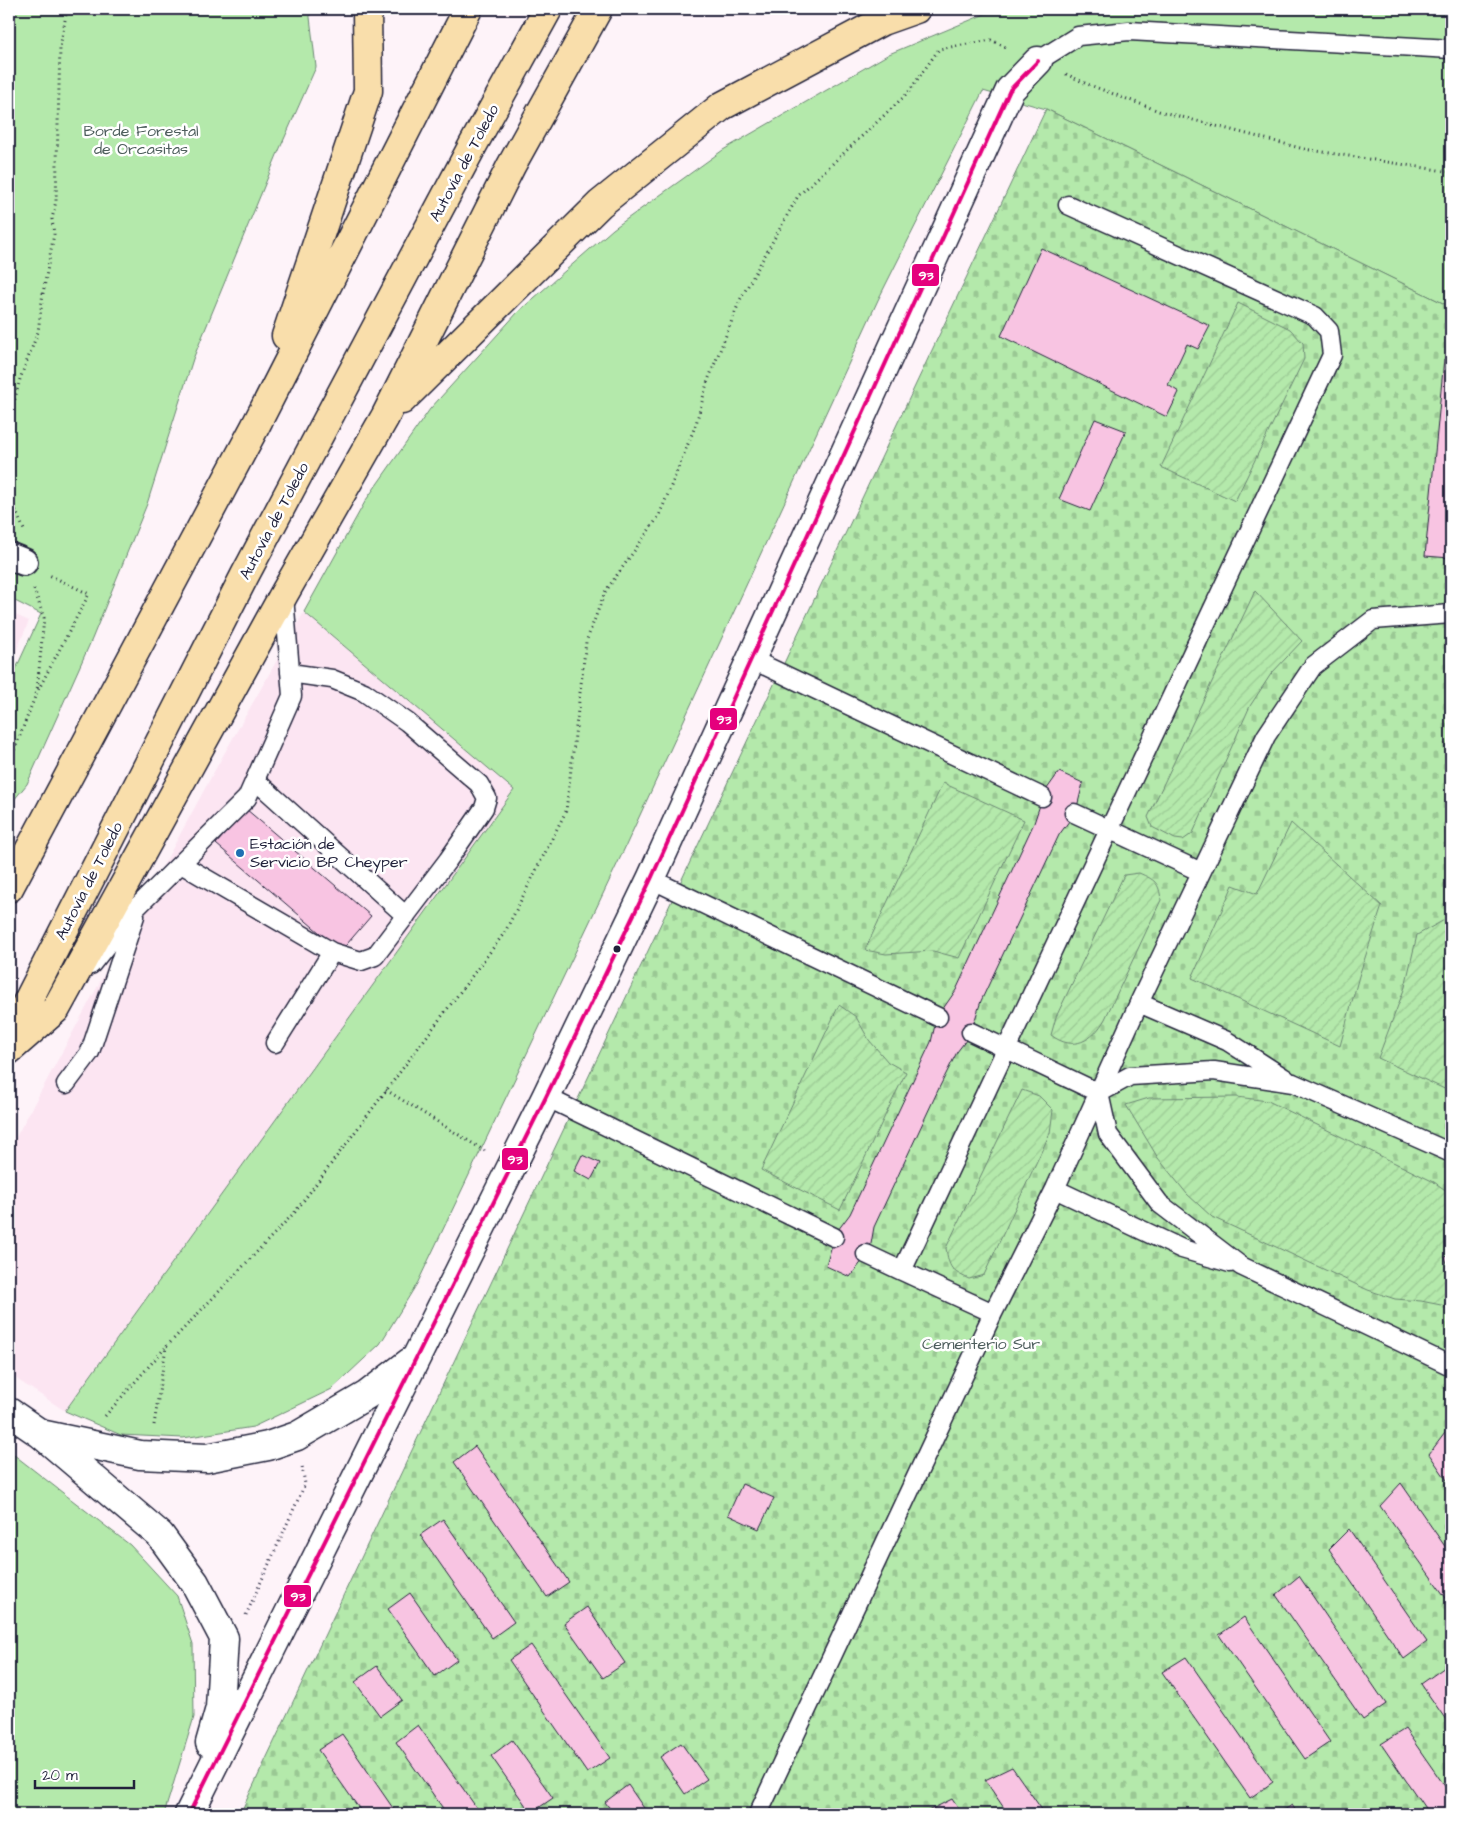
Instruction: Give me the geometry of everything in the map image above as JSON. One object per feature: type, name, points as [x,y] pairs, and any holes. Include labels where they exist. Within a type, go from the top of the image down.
[{"type":"highway","points":[[255,427],[368,91],[367,9]]},
{"type":"highway","points":[[9,888],[255,427],[468,9]]},
{"type":"highway","name":"Autovía de Toledo","points":[[9,1038],[245,575],[473,145],[548,9]]},
{"type":"highway","points":[[9,1050],[56,1009],[284,594],[385,417],[512,166],[598,9]]},
{"type":"highway","points":[[385,417],[600,204],[722,106],[882,21],[916,9]]},
{"type":"street","points":[[192,1808],[546,1097],[651,879],[1010,90],[1038,61]]},
{"type":"street","points":[[42,1434],[140,1455],[207,1458],[268,1446],[297,1436],[367,1396],[416,1357]]},
{"type":"street","points":[[9,1412],[42,1434],[160,1536],[195,1582],[224,1638],[220,1708],[192,1808]]},
{"type":"lane","points":[[1038,61],[1078,36],[1129,31],[1451,49]]},
{"type":"lane","points":[[902,1271],[1332,354],[1330,331],[1315,316],[1068,205]]},
{"type":"lane","points":[[56,1009],[138,906],[247,798],[292,696],[284,594]]},
{"type":"lane","points":[[758,1814],[993,1313],[1056,1189],[1139,1003],[1266,736],[1313,666],[1373,620],[1451,614]]},
{"type":"lane","points":[[751,659],[1042,797]]},
{"type":"lane","points":[[181,864],[332,952],[361,961],[375,956],[448,860],[484,808],[487,798],[479,784],[407,722],[364,692],[332,678],[290,673]]},
{"type":"lane","points":[[255,780],[406,916]]},
{"type":"lane","points":[[1074,813],[1201,872]]},
{"type":"lane","points":[[651,879],[938,1017]]},
{"type":"lane","points":[[66,1084],[90,1052],[138,906]]},
{"type":"lane","points":[[275,1043],[332,952]]},
{"type":"lane","points":[[1139,1003],[1227,1042],[1293,1083],[1451,1153]]},
{"type":"lane","points":[[971,1032],[1099,1093]]},
{"type":"lane","points":[[1099,1093],[1130,1076],[1214,1071],[1293,1083]]},
{"type":"lane","points":[[1099,1093],[1108,1134],[1160,1204],[1240,1266]]},
{"type":"lane","points":[[546,1097],[834,1237]]},
{"type":"lane","points":[[1056,1189],[1182,1249],[1240,1266],[1451,1366]]},
{"type":"lane","points":[[866,1254],[993,1313]]},
{"type":"path","points":[[9,449],[11,414],[20,378],[38,332],[54,234],[52,219],[56,201],[60,48],[67,9]]},
{"type":"path","points":[[81,1442],[166,1347],[295,1212],[505,932],[566,811],[586,642],[605,592],[659,516],[696,424],[707,383],[740,300],[798,196],[908,94],[939,49],[991,40],[1087,84],[1158,111],[1304,149],[1451,172]]},
{"type":"path","points":[[9,481],[12,502],[26,535]]},
{"type":"path","points":[[9,764],[36,694],[89,594],[16,559]]},
{"type":"path","points":[[16,559],[44,618],[36,694]]},
{"type":"path","points":[[386,1090],[511,1167]]},
{"type":"path","points":[[154,1430],[166,1347]]},
{"type":"path","points":[[224,1638],[244,1618],[305,1484],[297,1436]]},
{"type":"shaded area","points":[[9,612],[29,621],[9,668]]},
{"type":"shaded area","points":[[304,612],[514,790],[65,1411],[9,1374],[9,1150],[215,770]]},
{"type":"green space","name":"Borde Forestal de Orcasitas","points":[[9,9],[309,9],[316,67],[277,155],[193,359],[147,504],[92,639],[27,784],[9,806],[9,684],[41,614],[9,598]]},
{"type":"green space","points":[[997,9],[1451,9],[1451,307],[1046,109],[983,91],[878,300],[622,854],[418,1282],[380,1344],[332,1389],[253,1427],[183,1438],[121,1435],[65,1411],[514,790],[304,612],[366,500],[430,409],[518,312],[613,229],[723,150],[889,54]]},
{"type":"green space","name":"Cementerio Sur","points":[[1046,109],[1451,307],[1451,1814],[240,1814]]},
{"type":"green space","points":[[1238,303],[1290,329],[1303,343],[1304,359],[1235,501],[1161,467]]},
{"type":"green space","points":[[1255,591],[1302,641],[1271,674],[1250,706],[1193,833],[1183,840],[1175,839],[1152,827],[1148,817]]},
{"type":"green space","points":[[943,783],[1024,820],[959,958],[933,951],[886,954],[865,950]]},
{"type":"green space","points":[[1291,823],[1382,906],[1359,976],[1340,1046],[1192,978],[1233,885],[1257,894]]},
{"type":"green space","points":[[1139,873],[1155,882],[1159,889],[1161,900],[1105,1019],[1095,1033],[1082,1042],[1067,1043],[1059,1040],[1051,1035],[1056,1017],[1124,875]]},
{"type":"green space","points":[[1451,913],[1451,1092],[1378,1058],[1405,987],[1417,935],[1448,918]]},
{"type":"green space","points":[[839,1005],[856,1017],[869,1040],[888,1062],[906,1072],[840,1210],[761,1170]]},
{"type":"green space","points":[[1022,1090],[1039,1096],[1053,1110],[1050,1133],[984,1275],[969,1279],[958,1274],[952,1268],[948,1260],[946,1248]]},
{"type":"green space","points":[[1237,1097],[1268,1101],[1434,1182],[1451,1194],[1451,1255],[1445,1257],[1451,1275],[1451,1307],[1421,1301],[1395,1299],[1368,1290],[1212,1217],[1187,1194],[1158,1158],[1126,1105],[1149,1098]]},
{"type":"green space","points":[[9,1451],[130,1545],[177,1596],[193,1644],[194,1717],[164,1814],[9,1814]]},
{"type":"building","points":[[1041,248],[1210,326],[1198,349],[1187,344],[1168,385],[1179,392],[1167,417],[1001,336]]},
{"type":"building","points":[[1444,359],[1451,359],[1450,558],[1425,556]]},
{"type":"building","points":[[1095,419],[1126,431],[1090,511],[1059,499]]},
{"type":"building","points":[[1059,772],[1083,783],[1077,807],[1059,835],[981,1001],[970,1035],[957,1052],[940,1086],[874,1227],[871,1244],[863,1260],[850,1277],[826,1266],[835,1234],[850,1214],[931,1042],[940,1013],[956,990],[1034,823],[1044,793]]},
{"type":"building","points":[[246,809],[371,916],[341,951],[216,844]]},
{"type":"building","points":[[582,1155],[600,1163],[591,1180],[574,1171]]},
{"type":"building","points":[[1451,1255],[1451,1275],[1445,1257]]},
{"type":"building","points":[[1448,1429],[1451,1434],[1451,1486],[1429,1454]]},
{"type":"building","points":[[475,1446],[569,1582],[547,1597],[454,1462]]},
{"type":"building","points":[[1401,1483],[1451,1555],[1451,1605],[1380,1506]]},
{"type":"building","points":[[742,1484],[774,1498],[759,1529],[728,1515]]},
{"type":"building","points":[[443,1519],[514,1622],[492,1638],[420,1535]]},
{"type":"building","points":[[1349,1529],[1427,1642],[1404,1659],[1329,1549]]},
{"type":"building","points":[[1299,1576],[1386,1704],[1363,1720],[1276,1595]]},
{"type":"building","points":[[410,1593],[457,1660],[435,1676],[388,1609]]},
{"type":"building","points":[[587,1607],[625,1663],[603,1678],[564,1623]]},
{"type":"building","points":[[1244,1617],[1330,1742],[1305,1759],[1219,1635]]},
{"type":"building","points":[[531,1645],[610,1758],[587,1773],[509,1660]]},
{"type":"building","points":[[1186,1657],[1273,1782],[1250,1798],[1162,1672]]},
{"type":"building","points":[[377,1666],[402,1700],[380,1716],[355,1682]]},
{"type":"building","points":[[1445,1667],[1451,1676],[1451,1727],[1421,1684]]},
{"type":"building","points":[[418,1725],[481,1814],[447,1814],[396,1742]]},
{"type":"building","points":[[1405,1729],[1451,1795],[1451,1814],[1429,1814],[1381,1744]]},
{"type":"building","points":[[342,1734],[397,1814],[363,1814],[318,1750]]},
{"type":"building","points":[[512,1740],[553,1798],[531,1813],[491,1756]]},
{"type":"building","points":[[681,1743],[707,1779],[685,1794],[660,1757]]},
{"type":"building","points":[[1012,1767],[1045,1814],[1008,1814],[985,1780]]},
{"type":"building","points":[[628,1785],[648,1814],[614,1814],[605,1802]]},
{"type":"building","points":[[952,1799],[962,1814],[924,1813]]},
{"type":"building","points":[[1292,1805],[1298,1814],[1278,1814]]},
{"type":"building","points":[[309,1807],[314,1814],[298,1814]]},
{"type":"transit line","name":"93","points":[[189,1814],[546,1097],[651,879],[1010,90],[1038,61]]},
{"type":"place","name":"Estación de Servicio BP Cheyper","points":[[240,853]]}]
